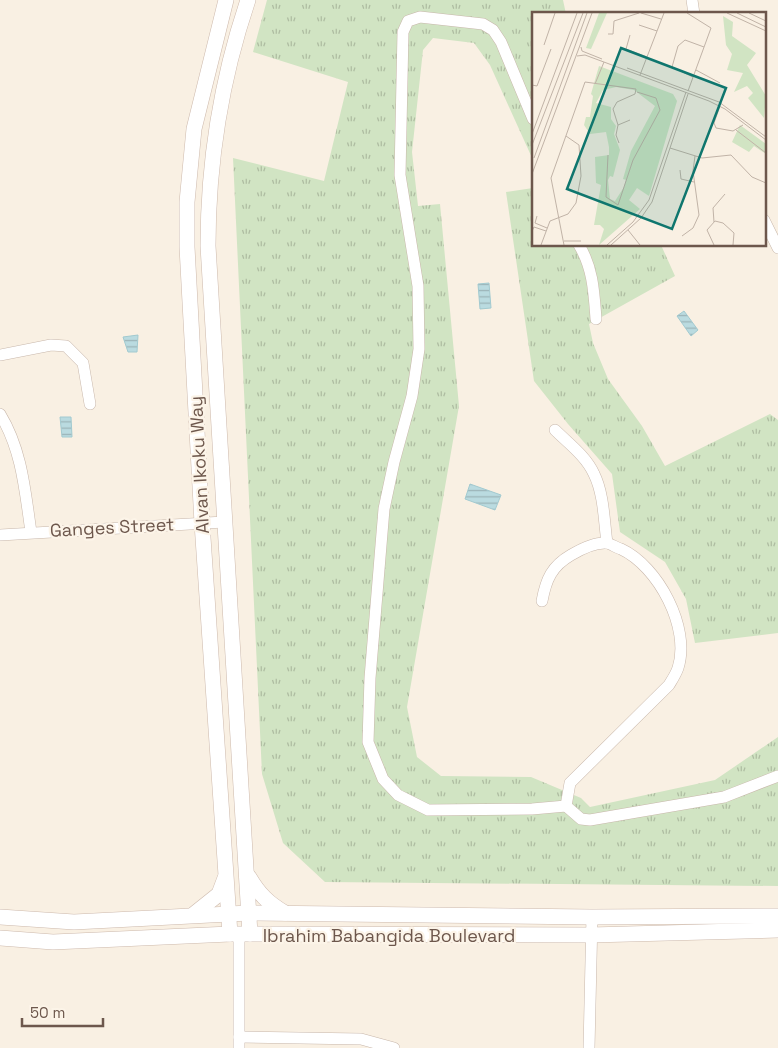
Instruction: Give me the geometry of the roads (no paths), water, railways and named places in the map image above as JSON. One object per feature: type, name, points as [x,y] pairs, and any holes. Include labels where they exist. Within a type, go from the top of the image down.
[{"type":"street","name":"Alvan Ikoku Way","points":[[226,0],[194,129],[188,202],[187,247],[202,523],[228,914],[240,934]]},
{"type":"street","name":"Alvan Ikoku Way","points":[[240,934],[249,913],[208,246],[208,198],[215,130],[230,58],[248,0]]},
{"type":"street","points":[[532,117],[501,42],[493,30],[483,24],[420,17],[408,21],[403,32],[400,175],[418,286],[419,349],[412,396],[384,508],[370,678],[368,742],[383,779],[398,795],[428,810],[532,809],[566,806],[581,819],[590,820],[724,797],[778,776]]},
{"type":"street","points":[[766,224],[778,248]]},
{"type":"street","points":[[580,246],[588,260],[591,272],[596,319]]},
{"type":"street","points":[[0,355],[51,346],[66,346],[83,363],[90,404]]},
{"type":"street","points":[[0,414],[7,425],[22,472],[31,532]]},
{"type":"street","points":[[555,430],[582,457],[594,474],[601,495],[607,543]]},
{"type":"street","name":"Ganges Street","points":[[0,535],[224,522]]},
{"type":"street","points":[[542,601],[548,575],[561,561],[590,546],[607,543],[632,554],[647,567],[668,598],[679,633],[678,668],[669,686],[570,782],[566,806]]},
{"type":"street","points":[[246,871],[258,893],[268,903],[287,914]]},
{"type":"street","points":[[194,914],[219,894],[226,874]]},
{"type":"street","name":"Ibrahim Babangida Boulevard","points":[[0,916],[74,922],[194,914],[249,913],[592,917],[778,916]]},
{"type":"street","points":[[589,1048],[592,917]]},
{"type":"street","name":"Ibrahim Babangida Boulevard","points":[[0,938],[53,942],[240,934],[591,936],[778,930]]},
{"type":"street","points":[[240,934],[239,1042],[361,1039],[394,1048]]},
{"type":"water","points":[[489,283],[491,308],[480,309],[478,284]]},
{"type":"water","points":[[684,311],[698,330],[691,336],[677,316]]},
{"type":"water","points":[[138,335],[137,352],[128,352],[123,337]]},
{"type":"water","points":[[60,417],[71,417],[72,437],[62,437]]},
{"type":"water","points":[[470,484],[501,495],[495,510],[465,499]]}]
